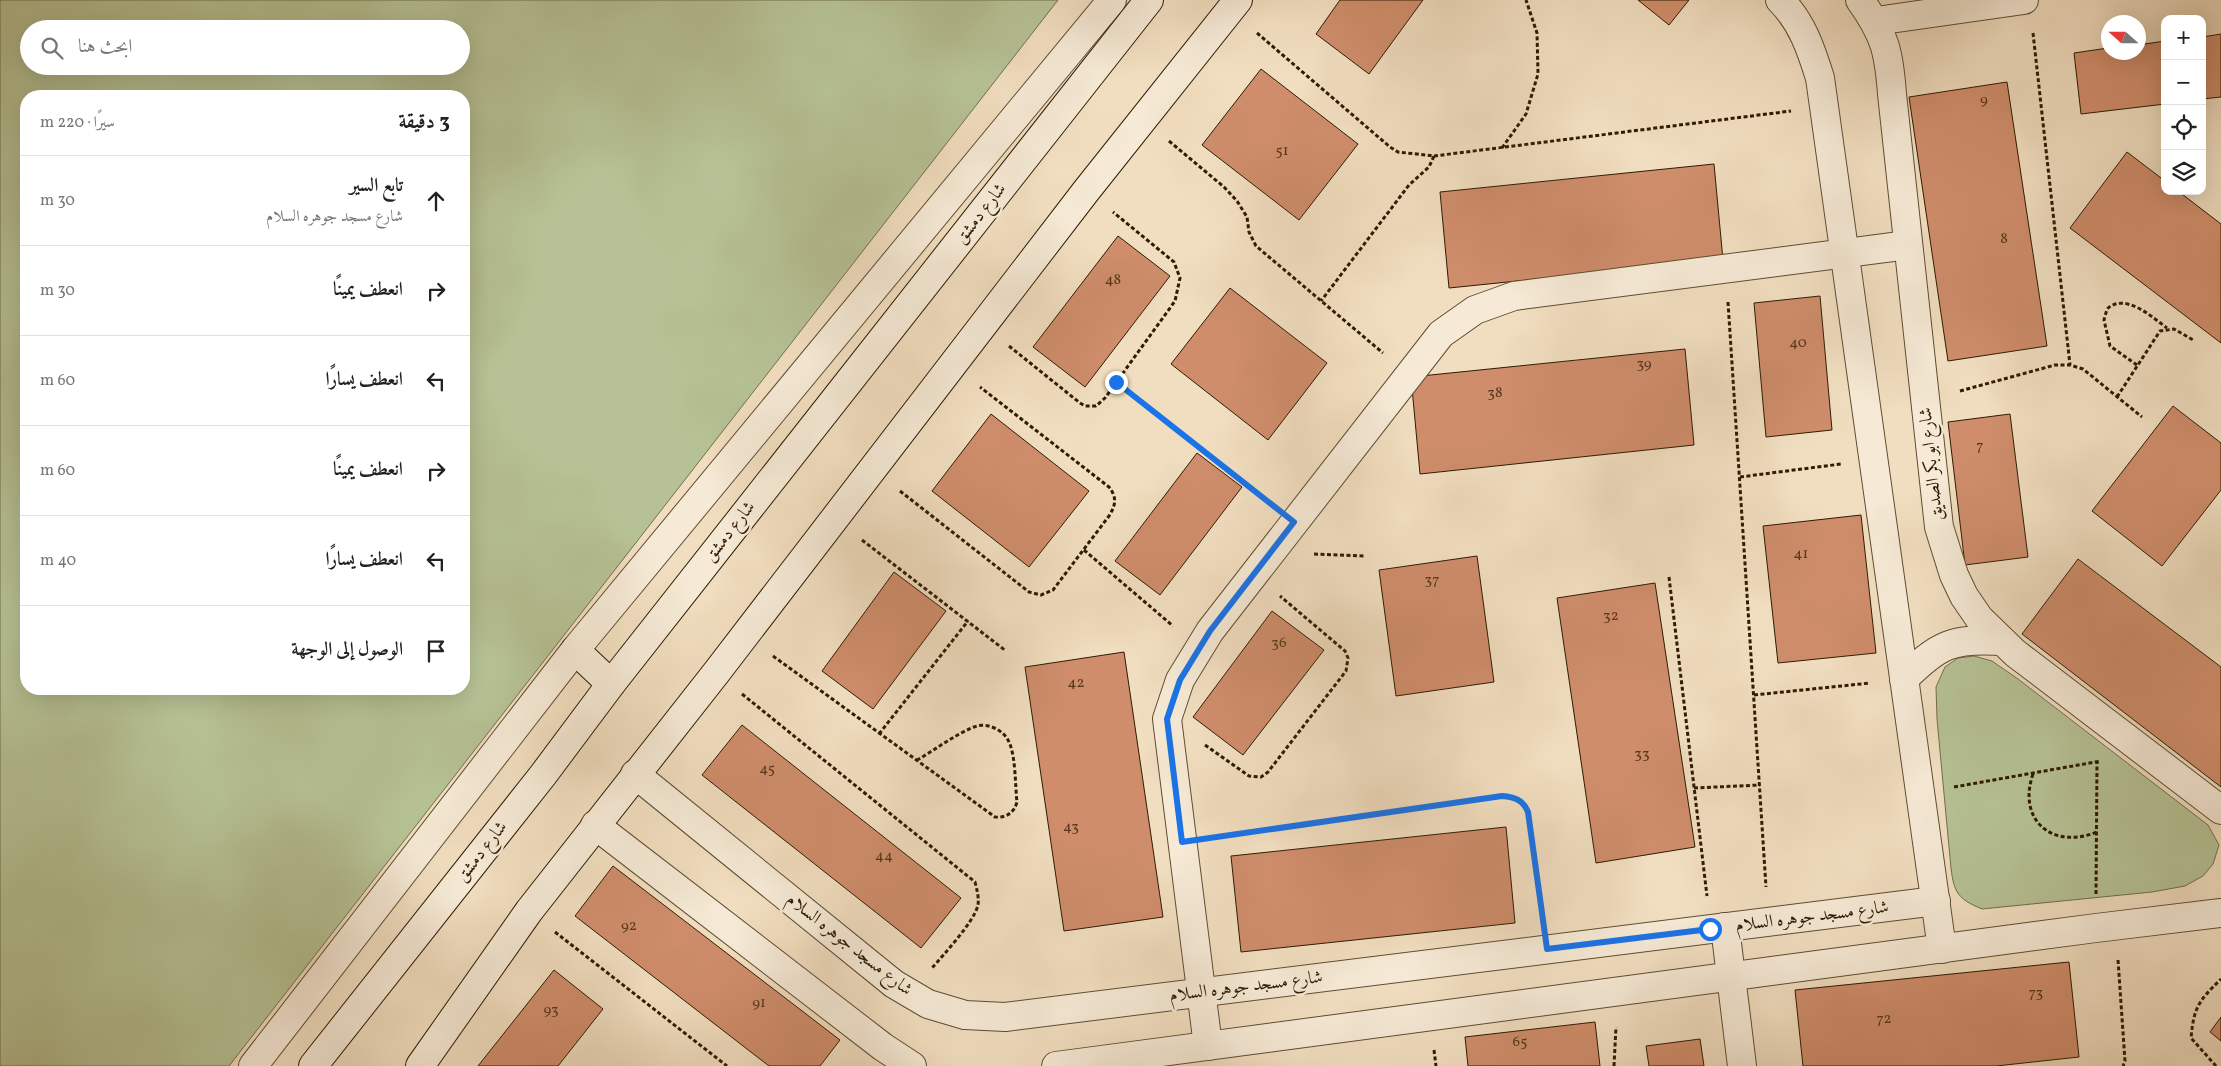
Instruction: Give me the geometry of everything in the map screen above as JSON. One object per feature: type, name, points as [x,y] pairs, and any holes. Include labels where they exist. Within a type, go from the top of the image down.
[{"type":"street","points":[[253,1066],[575,650],[1112,0]]},
{"type":"street","name":"شارع دمشق","points":[[313,1066],[1149,0]]},
{"type":"street","points":[[1780,0],[1792,12],[1809,43],[1820,78],[1942,949]]},
{"type":"street","points":[[1868,11],[2024,0]]},
{"type":"street","points":[[420,1066],[528,911],[716,672],[1086,190],[1234,5]]},
{"type":"street","name":"شارع ابو بكر الصديق","points":[[1868,11],[1889,57],[1939,527],[1954,575],[1964,596],[1979,618],[2002,641],[2221,810]]},
{"type":"street","points":[[1208,1046],[1167,719],[1180,680],[1210,631],[1441,334],[1475,310],[1514,296],[1908,245]]},
{"type":"street","points":[[1904,680],[1925,659],[1947,644],[1972,639],[2002,641]]},
{"type":"street","points":[[575,650],[611,684]]},
{"type":"street","name":"شارع مسجد جوهره السلام","points":[[635,774],[894,984],[928,1004],[965,1015],[1005,1017],[1936,902]]},
{"type":"street","points":[[595,826],[883,1048],[912,1066]]},
{"type":"street","points":[[1056,1066],[2219,911]]},
{"type":"street","points":[[1718,928],[1731,977],[1742,1066]]},
{"type":"path","points":[[1502,148],[1526,114],[1538,74],[1537,33],[1526,0]]},
{"type":"path","points":[[1234,5],[1390,147],[1398,152],[1434,156],[1824,107]]},
{"type":"path","points":[[2033,30],[2070,365]]},
{"type":"path","points":[[1143,119],[1238,201],[1247,217],[1249,232],[1256,246],[1408,374]]},
{"type":"path","points":[[1321,300],[1410,185],[1429,167],[1434,156]]},
{"type":"path","points":[[984,325],[1085,406],[1096,406],[1101,402],[1175,301],[1180,278],[1174,262],[1086,190]]},
{"type":"path","points":[[1726,268],[1769,922]]},
{"type":"path","points":[[2137,365],[2110,346],[2104,320],[2107,309],[2114,304],[2128,304],[2141,309],[2167,328]]},
{"type":"path","points":[[2117,396],[2160,331],[2174,328],[2195,341]]},
{"type":"path","points":[[872,469],[1035,594],[1048,594],[1053,590],[1084,550],[1113,510],[1115,498],[1113,492],[952,365]]},
{"type":"path","points":[[1925,400],[2055,365],[2070,365],[2083,369],[2142,417]]},
{"type":"path","points":[[1116,382],[1294,522]]},
{"type":"path","points":[[1740,477],[1874,460]]},
{"type":"path","points":[[834,518],[1006,651]]},
{"type":"path","points":[[1084,550],[1200,649]]},
{"type":"path","points":[[1271,552],[1364,556]]},
{"type":"path","points":[[1167,719],[1249,776],[1261,777],[1268,772],[1346,671],[1348,658],[1345,651],[1255,574]]},
{"type":"path","points":[[1669,577],[1694,788],[1718,928]]},
{"type":"path","points":[[879,734],[968,621]]},
{"type":"path","points":[[744,635],[995,817],[1006,816],[1016,808],[1017,802],[1011,749],[1008,740],[994,728],[975,726],[917,760]]},
{"type":"path","points":[[716,672],[975,882],[978,893],[978,905],[974,916],[912,994]]},
{"type":"path","points":[[1754,695],[1904,680]]},
{"type":"path","points":[[1921,793],[2148,754]]},
{"type":"path","points":[[2097,762],[2097,832],[2106,926],[2125,1061],[2123,1066]]},
{"type":"path","points":[[2033,774],[2028,787],[2029,802],[2033,816],[2042,827],[2054,835],[2068,839],[2083,838],[2097,832]]},
{"type":"path","points":[[1694,788],[1760,785]]},
{"type":"path","points":[[1182,842],[1510,796],[1525,805],[1528,812],[1547,949]]},
{"type":"path","points":[[528,911],[727,1066]]},
{"type":"path","points":[[2216,1066],[2191,1038],[2193,1018],[2201,999],[2221,979]]},
{"type":"green space","points":[[0,0],[1058,0],[229,1066],[0,1066]]},
{"type":"green space","points":[[1974,656],[1992,661],[2018,679],[2208,825],[2219,845],[2213,864],[2203,876],[2185,886],[2152,892],[1982,909],[1962,898],[1954,884],[1951,868],[1937,719],[1936,687],[1945,667],[1958,658]]},
{"type":"building","points":[[1340,0],[1423,0],[1369,74],[1316,34]]},
{"type":"building","points":[[1638,0],[1689,0],[1669,25]]},
{"type":"building","points":[[2221,34],[2221,97],[2206,99],[2206,36]]},
{"type":"building","points":[[2161,42],[2161,104],[2081,114],[2074,53],[2101,49],[2101,60],[2146,60],[2146,44]]},
{"type":"building","points":[[1261,69],[1358,144],[1299,220],[1202,145]]},
{"type":"building","points":[[2007,82],[2047,346],[1948,361],[1909,97]]},
{"type":"building","points":[[2127,152],[2161,178],[2161,195],[2183,195],[2221,224],[2221,343],[2070,228]]},
{"type":"building","points":[[1714,164],[1723,260],[1449,288],[1440,192]]},
{"type":"building","points":[[1118,236],[1170,276],[1085,387],[1033,347]]},
{"type":"building","points":[[1230,288],[1327,363],[1268,440],[1171,364]]},
{"type":"building","points":[[1820,296],[1832,430],[1766,437],[1754,303]]},
{"type":"building","points":[[1685,349],[1694,445],[1420,474],[1411,377]]},
{"type":"building","points":[[2173,406],[2221,443],[2221,490],[2162,566],[2092,511]]},
{"type":"building","points":[[991,414],[1089,491],[1029,567],[932,491]]},
{"type":"building","points":[[2010,414],[2028,557],[1965,565],[1948,422]]},
{"type":"building","points":[[1197,453],[1242,487],[1160,595],[1115,561]]},
{"type":"building","points":[[1861,515],[1876,653],[1778,663],[1763,526]]},
{"type":"building","points":[[1477,556],[1494,682],[1396,696],[1379,570]]},
{"type":"building","points":[[2078,559],[2221,667],[2221,787],[2022,634]]},
{"type":"building","points":[[894,572],[946,611],[873,709],[822,671]]},
{"type":"building","points":[[1655,583],[1695,847],[1596,863],[1557,598]]},
{"type":"building","points":[[1272,611],[1324,650],[1243,755],[1193,717]]},
{"type":"building","points":[[1124,652],[1163,917],[1064,931],[1025,667]]},
{"type":"building","points":[[742,725],[961,898],[921,948],[702,775]]},
{"type":"building","points":[[1506,827],[1515,923],[1241,952],[1231,856]]},
{"type":"building","points":[[613,866],[840,1040],[820,1066],[769,1066],[575,916]]},
{"type":"building","points":[[2069,962],[2079,1057],[1996,1066],[1803,1066],[1795,990]]},
{"type":"building","points":[[554,970],[603,1009],[558,1066],[478,1066]]},
{"type":"building","points":[[2221,1017],[2221,1041],[2210,1032]]},
{"type":"building","points":[[1595,1022],[1600,1066],[1468,1066],[1465,1037]]},
{"type":"building","points":[[1700,1039],[1704,1066],[1649,1066],[1646,1046]]},
{"type":"route","points":[[1116,382],[1294,522],[1210,631],[1180,680],[1167,719],[1182,842],[1510,796],[1518,799],[1525,805],[1528,812],[1547,949],[1710,929]]}]
